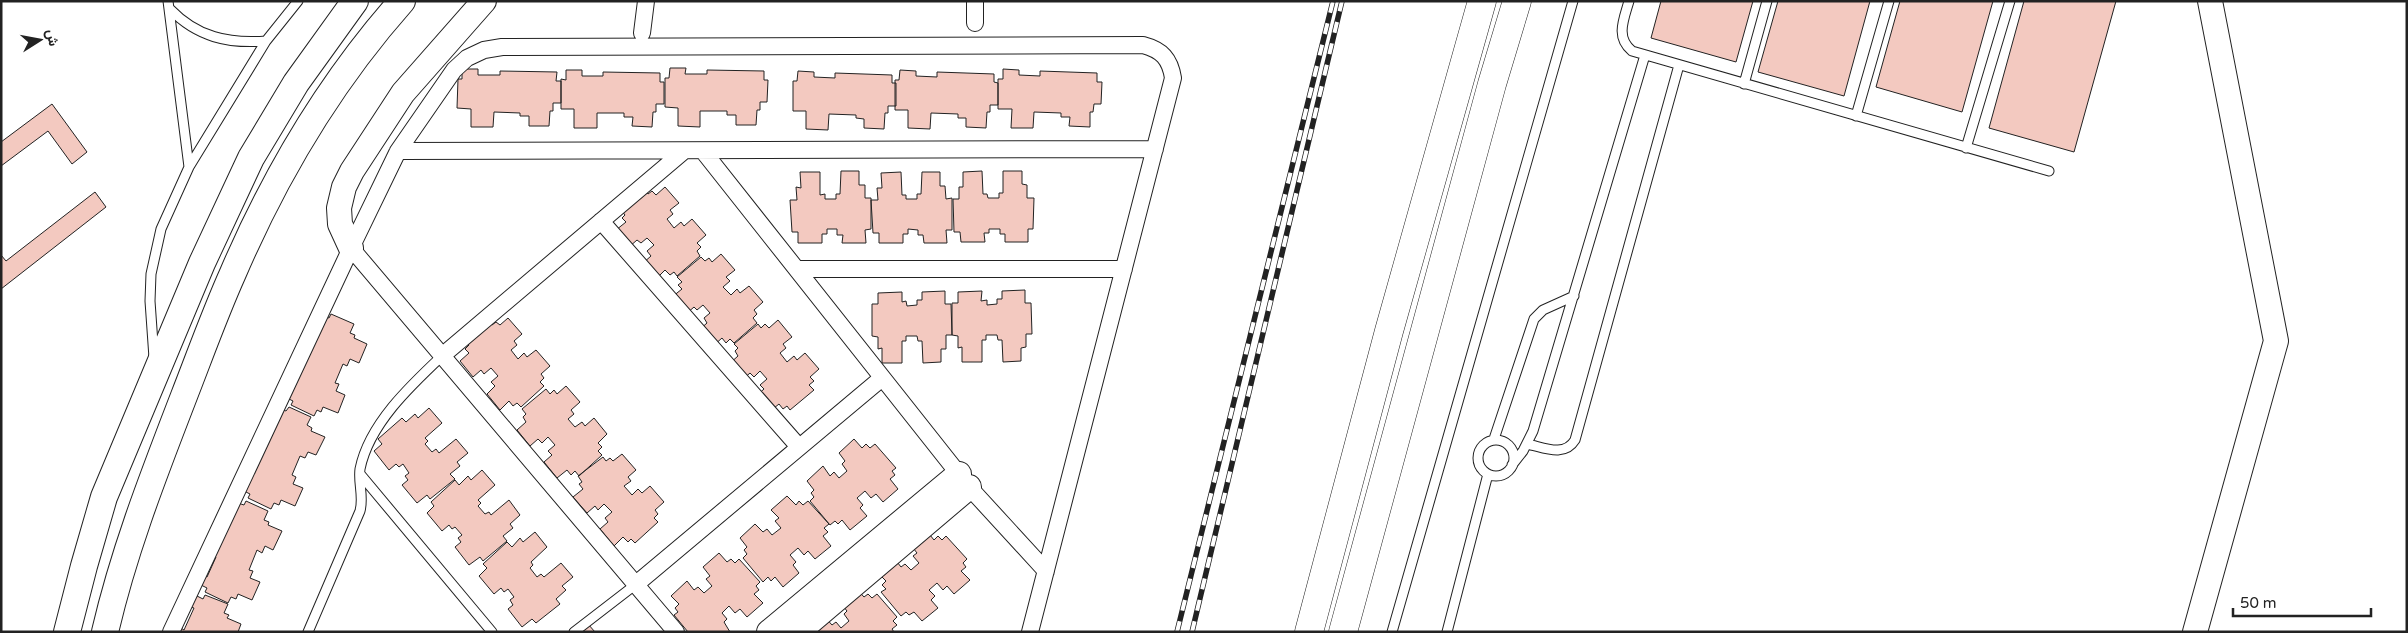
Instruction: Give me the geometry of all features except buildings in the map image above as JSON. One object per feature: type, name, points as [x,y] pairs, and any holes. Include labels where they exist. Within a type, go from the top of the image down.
[{"type":"highway","points":[[1309,632],[1389,331],[1482,1]]},
{"type":"highway","points":[[1344,632],[1516,1]]},
{"type":"main road","points":[[67,632],[104,497],[202,263],[251,158],[296,84],[356,1]]},
{"type":"main road","points":[[105,632],[117,578],[138,514],[233,272],[280,174],[326,98],[379,26],[402,1]]},
{"type":"street","points":[[484,1],[403,93],[352,171],[344,187],[339,208],[340,224],[351,248],[676,632]]},
{"type":"street","points":[[642,33],[646,1]]},
{"type":"street","points":[[975,1],[975,23]]},
{"type":"street","points":[[2195,632],[2276,341],[2210,1]]},
{"type":"street","points":[[171,632],[398,152],[454,70],[468,58],[484,50],[502,47],[1143,45],[1155,48],[1165,55],[1171,66],[1173,78],[1030,632]]},
{"type":"street","points":[[398,152],[1155,149]]},
{"type":"street","points":[[443,355],[684,151]]},
{"type":"street","points":[[703,151],[964,480],[1046,571]]},
{"type":"street","points":[[601,222],[799,448]]},
{"type":"street","points":[[797,269],[1124,269]]},
{"type":"street","points":[[635,585],[882,378]]},
{"type":"street","points":[[769,632],[964,480]]},
{"type":"street","points":[[798,632],[964,480]]},
{"type":"lane","points":[[155,376],[150,301],[151,274],[162,230],[189,167],[266,41],[298,1]]},
{"type":"lane","points":[[1392,632],[1573,1]]},
{"type":"lane","points":[[1629,1],[1622,29],[1622,39],[1632,51],[2049,172]]},
{"type":"lane","points":[[1744,84],[1767,1]]},
{"type":"lane","points":[[1856,116],[1889,1]]},
{"type":"lane","points":[[1966,148],[2010,1]]},
{"type":"lane","points":[[168,5],[182,21],[212,37],[245,43],[266,41]]},
{"type":"lane","points":[[168,5],[189,167]]},
{"type":"lane","points":[[1512,465],[1514,459],[1510,447],[1506,443],[1494,440],[1482,445],[1478,458],[1479,464],[1488,474],[1502,475],[1512,465],[1527,444],[1574,296],[1645,55]]},
{"type":"lane","points":[[1527,444],[1560,450],[1569,448],[1575,440],[1680,65]]},
{"type":"lane","points":[[1494,440],[1534,319],[1543,310],[1574,296]]},
{"type":"lane","points":[[308,632],[360,511],[362,498],[360,474],[371,442],[388,413],[410,386],[443,355]]},
{"type":"lane","points":[[360,474],[492,632]]},
{"type":"lane","points":[[1447,632],[1488,474]]},
{"type":"lane","points":[[574,632],[635,585]]},
{"type":"railway","points":[[1177,632],[1333,1]]},
{"type":"railway","points":[[1192,632],[1342,1]]}]
